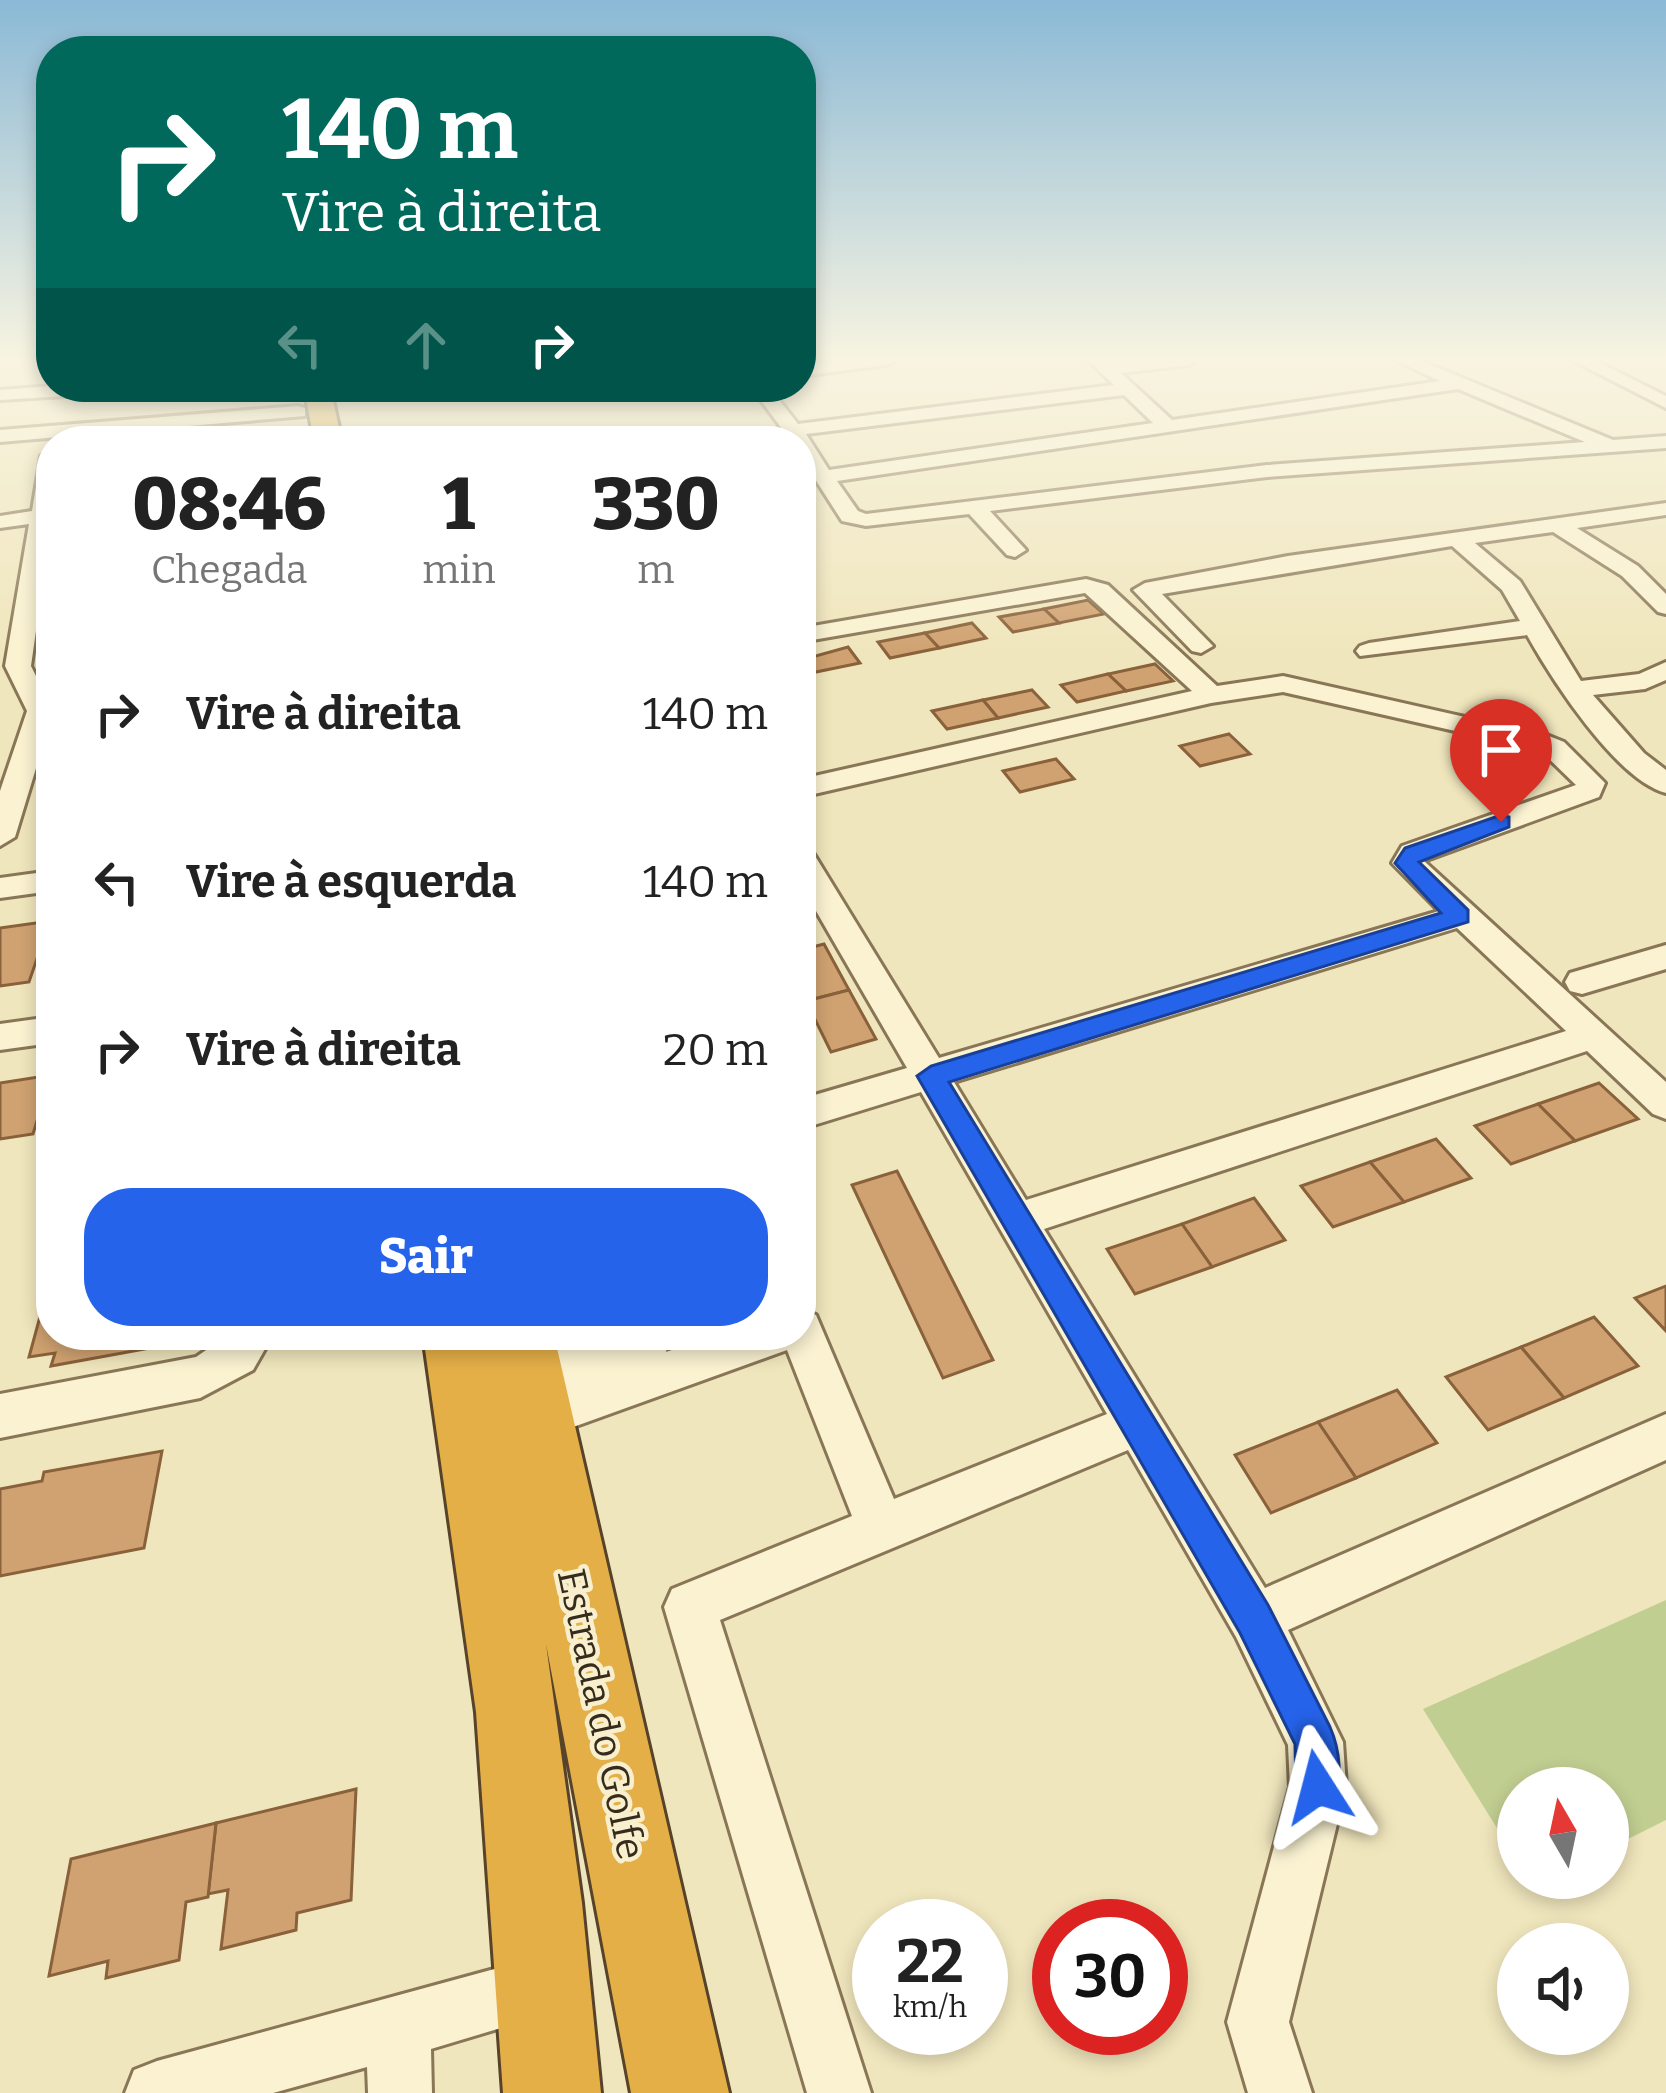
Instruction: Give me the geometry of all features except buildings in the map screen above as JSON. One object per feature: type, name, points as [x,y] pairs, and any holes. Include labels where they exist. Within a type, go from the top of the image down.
[{"type":"highway","points":[[458,1350],[508,1653],[546,1986],[552,2093]]},
{"type":"highway","name":"Estrada do Golfe","points":[[531,1377],[680,2093]]},
{"type":"street","points":[[826,476],[992,458]]},
{"type":"street","points":[[1194,458],[1216,477]]},
{"type":"street","points":[[816,462],[856,520],[1216,477],[1483,458]]},
{"type":"street","points":[[1643,458],[1660,464]]},
{"type":"street","points":[[973,505],[1015,550]]},
{"type":"street","points":[[1202,646],[1145,590],[1666,509]]},
{"type":"street","points":[[0,522],[36,517]]},
{"type":"street","points":[[1559,526],[1630,571],[1666,608]]},
{"type":"street","points":[[1457,538],[1512,586],[1574,690],[1634,759],[1666,784]]},
{"type":"street","points":[[36,545],[12,609],[18,666],[36,703]]},
{"type":"street","points":[[816,632],[1086,586],[1100,590],[1210,695]]},
{"type":"street","points":[[1369,651],[1536,626]]},
{"type":"street","points":[[18,666],[36,663]]},
{"type":"street","points":[[1574,690],[1645,681],[1666,670]]},
{"type":"street","points":[[816,785],[1210,695],[1299,686],[1540,742],[1583,772],[1591,783],[1589,791],[1413,853],[1406,863],[1666,1104]]},
{"type":"street","points":[[0,837],[36,724]]},
{"type":"street","points":[[0,888],[36,883]]},
{"type":"street","points":[[816,883],[1254,1619],[1316,1742],[1318,1787],[1258,2022],[1280,2093]]},
{"type":"street","points":[[816,1110],[1459,916]]},
{"type":"street","points":[[1582,982],[1666,957]]},
{"type":"street","points":[[0,1037],[36,1032]]},
{"type":"street","points":[[1018,1220],[1593,1036]]},
{"type":"street","points":[[0,1416],[200,1378],[242,1350]]},
{"type":"street","points":[[531,1377],[708,1350]]},
{"type":"street","points":[[809,1350],[881,1528]]},
{"type":"street","points":[[839,2093],[689,1607],[1137,1424]]},
{"type":"street","points":[[1254,1619],[1666,1437]]},
{"type":"street","points":[[158,2093],[546,1986]]},
{"type":"street","points":[[398,2027],[400,2093]]},
{"type":"green space","points":[[1666,1600],[1666,1820],[1629,1838],[1629,1767],[1497,1767],[1497,1828],[1423,1709]]},
{"type":"route","points":[[1318,1787],[1316,1742],[1254,1619],[931,1076],[1459,916],[1406,863],[1413,853],[1501,822]]}]
